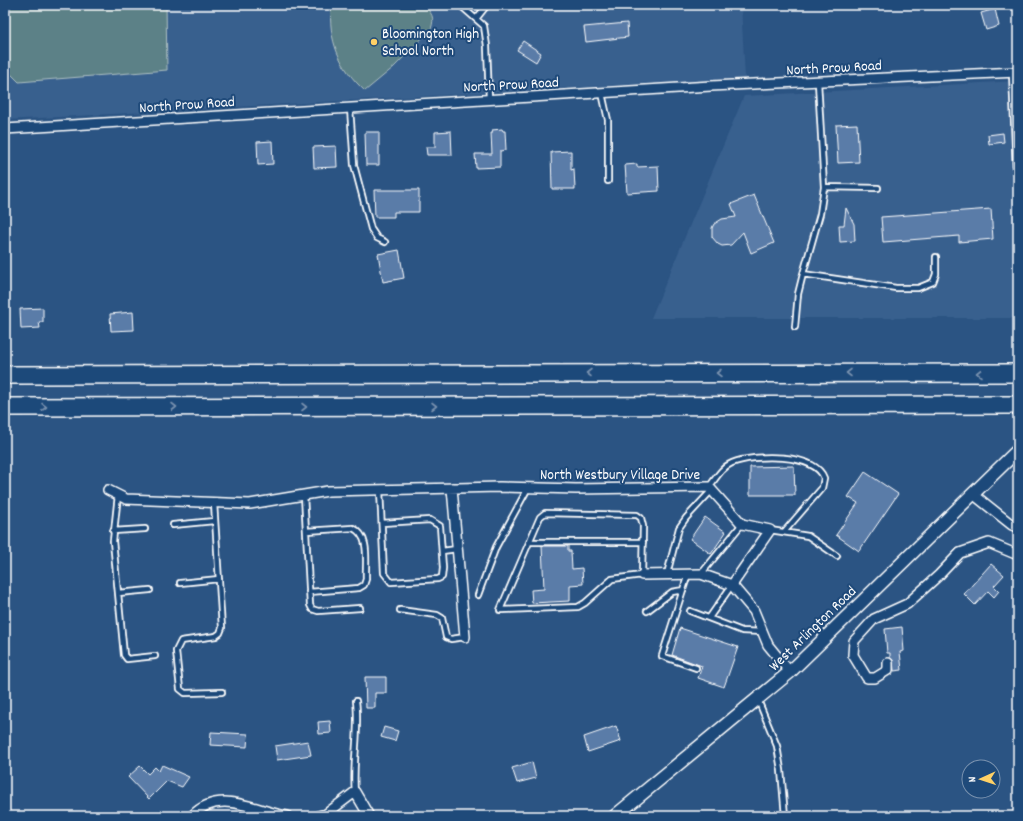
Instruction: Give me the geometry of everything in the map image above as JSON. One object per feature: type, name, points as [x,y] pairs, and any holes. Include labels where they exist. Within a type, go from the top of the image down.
[{"type":"highway","points":[[5,375],[1018,373]]},
{"type":"highway","points":[[5,407],[1018,405]]},
{"type":"street","name":"North Prow Road","points":[[5,129],[711,86],[1015,73]]},
{"type":"street","name":"West Arlington Road","points":[[615,816],[790,672],[1018,450]]},
{"type":"street","points":[[452,488],[465,637]]},
{"type":"street","name":"North Westbury Village Drive","points":[[108,490],[126,499],[250,504],[328,491],[452,488],[710,489],[742,524]]},
{"type":"street","points":[[973,494],[1012,525],[1018,527]]},
{"type":"street","points":[[732,585],[770,530],[742,524]]},
{"type":"street","points":[[888,663],[888,670],[875,678],[867,678],[853,655],[854,641],[874,619],[907,604],[939,575],[960,553],[988,543],[1018,555]]},
{"type":"street","points":[[642,575],[701,574],[732,585],[754,611],[774,653],[790,672]]},
{"type":"street","points":[[318,816],[326,814],[355,792],[369,816]]},
{"type":"street","points":[[192,816],[197,810],[218,801],[246,804],[287,816]]},
{"type":"lane","points":[[460,5],[484,26],[487,46],[489,100]]},
{"type":"lane","points":[[476,19],[487,5]]},
{"type":"lane","points":[[1015,73],[1016,171]]},
{"type":"lane","points":[[795,327],[798,294],[820,214],[824,187],[818,82]]},
{"type":"lane","points":[[602,93],[608,120],[608,181]]},
{"type":"lane","points":[[350,108],[354,164],[371,229],[377,238],[385,242]]},
{"type":"lane","points":[[824,187],[878,188]]},
{"type":"lane","points":[[803,274],[896,288],[918,288],[933,282],[936,274],[936,257]]},
{"type":"lane","points":[[667,574],[679,528],[710,489],[722,470],[731,463],[740,460],[793,458],[817,467],[824,478],[822,488],[784,532]]},
{"type":"lane","points":[[478,595],[496,547],[528,488]]},
{"type":"lane","points":[[380,490],[384,573],[391,582],[438,579],[442,576],[443,568],[440,526],[436,522],[430,520],[382,523]]},
{"type":"lane","points":[[118,495],[113,532],[124,655],[127,659],[155,656]]},
{"type":"lane","points":[[304,495],[310,605],[312,609],[318,611],[360,608]]},
{"type":"lane","points":[[214,503],[222,628],[220,633],[216,636],[181,641],[176,651],[180,689],[185,694],[222,692]]},
{"type":"lane","points":[[545,513],[637,515],[641,518],[643,526],[642,575],[612,579],[585,603],[578,607],[500,610],[530,542],[540,517],[545,513]]},
{"type":"lane","points":[[173,525],[214,521]]},
{"type":"lane","points":[[701,574],[742,524]]},
{"type":"lane","points":[[306,531],[353,528],[360,530],[364,537],[366,580],[364,585],[360,588],[309,592]]},
{"type":"lane","points":[[113,532],[145,529]]},
{"type":"lane","points":[[770,530],[808,536],[837,556]]},
{"type":"lane","points":[[530,542],[643,542]]},
{"type":"lane","points":[[442,551],[457,549]]},
{"type":"lane","points":[[688,574],[662,656],[696,668]]},
{"type":"lane","points":[[180,583],[218,579]]},
{"type":"lane","points":[[709,618],[732,585]]},
{"type":"lane","points":[[118,593],[150,590]]},
{"type":"lane","points":[[647,612],[672,592],[683,590]]},
{"type":"lane","points":[[400,610],[437,615],[442,618],[446,637],[451,639],[465,637]]},
{"type":"lane","points":[[690,611],[742,631],[763,632]]},
{"type":"lane","points":[[758,699],[777,746],[781,770],[785,816]]},
{"type":"lane","points":[[355,792],[354,778],[357,735],[356,701]]},
{"type":"shaded area","name":"Bloomington High School North","points":[[5,5],[741,5],[745,78],[5,120]]},
{"type":"shaded area","points":[[1018,81],[1018,318],[651,318],[744,96]]},
{"type":"green space","points":[[7,5],[166,5],[167,70],[19,82],[5,68]]},
{"type":"green space","points":[[331,5],[423,5],[429,10],[433,21],[431,29],[394,67],[365,91],[348,72],[337,52],[331,30]]},
{"type":"building","points":[[995,9],[999,26],[986,30],[981,13]]},
{"type":"building","points":[[627,23],[628,37],[586,42],[584,27]]},
{"type":"building","points":[[523,41],[541,53],[536,62],[517,50]]},
{"type":"building","points":[[857,124],[859,162],[838,163],[836,125]]},
{"type":"building","points":[[502,129],[505,131],[506,150],[500,151],[500,167],[476,168],[475,154],[492,154],[492,130]]},
{"type":"building","points":[[451,131],[452,155],[427,155],[426,147],[435,147],[435,132]]},
{"type":"building","points":[[365,132],[379,132],[379,165],[366,165]]},
{"type":"building","points":[[1003,133],[1004,142],[989,144],[988,135]]},
{"type":"building","points":[[272,141],[273,164],[258,165],[257,142]]},
{"type":"building","points":[[336,146],[337,167],[314,168],[313,147]]},
{"type":"building","points":[[571,151],[571,170],[574,169],[575,189],[552,189],[551,152]]},
{"type":"building","points":[[637,164],[637,167],[658,166],[659,191],[627,193],[625,165]]},
{"type":"building","points":[[374,190],[419,190],[419,212],[394,212],[394,217],[375,217]]},
{"type":"building","points":[[754,195],[774,243],[751,253],[743,232],[731,245],[722,246],[718,244],[712,237],[712,228],[714,224],[722,219],[736,217],[731,204]]},
{"type":"building","points":[[846,208],[854,224],[855,241],[840,242],[839,225],[844,225]]},
{"type":"building","points":[[991,209],[993,239],[959,242],[959,236],[883,242],[881,217]]},
{"type":"building","points":[[399,250],[404,278],[383,282],[378,254]]},
{"type":"building","points":[[43,308],[43,322],[39,322],[40,328],[21,329],[20,309]]},
{"type":"building","points":[[133,312],[134,330],[111,331],[110,314]]},
{"type":"building","points":[[794,466],[795,495],[750,495],[750,467]]},
{"type":"building","points":[[865,472],[898,494],[859,551],[836,535],[858,503],[848,497]]},
{"type":"building","points":[[705,517],[726,532],[711,554],[690,539]]},
{"type":"building","points":[[542,546],[568,546],[568,551],[571,551],[572,569],[582,568],[583,584],[570,585],[570,601],[532,603],[531,590],[544,589]]},
{"type":"building","points":[[991,564],[1004,575],[994,586],[999,591],[994,597],[988,591],[975,605],[964,594]]},
{"type":"building","points":[[902,627],[904,651],[900,652],[902,670],[894,671],[893,660],[890,658],[890,653],[887,653],[885,629]]},
{"type":"building","points":[[680,628],[738,647],[724,687],[698,678],[702,666],[672,655]]},
{"type":"building","points":[[365,677],[386,677],[386,693],[375,693],[375,708],[366,708]]},
{"type":"building","points":[[330,721],[331,733],[319,734],[318,722]]},
{"type":"building","points":[[616,726],[621,741],[588,752],[584,737]]},
{"type":"building","points":[[384,727],[398,731],[395,741],[381,737]]},
{"type":"building","points":[[211,732],[248,734],[247,747],[210,745]]},
{"type":"building","points":[[308,741],[311,755],[277,760],[275,746]]},
{"type":"building","points":[[532,762],[536,778],[517,783],[512,768]]},
{"type":"building","points":[[162,765],[189,777],[182,787],[167,781],[149,799],[128,777],[140,766],[148,774],[155,767],[159,771]]},
{"type":"place","name":"Bloomington High School North","points":[[374,42]]}]
